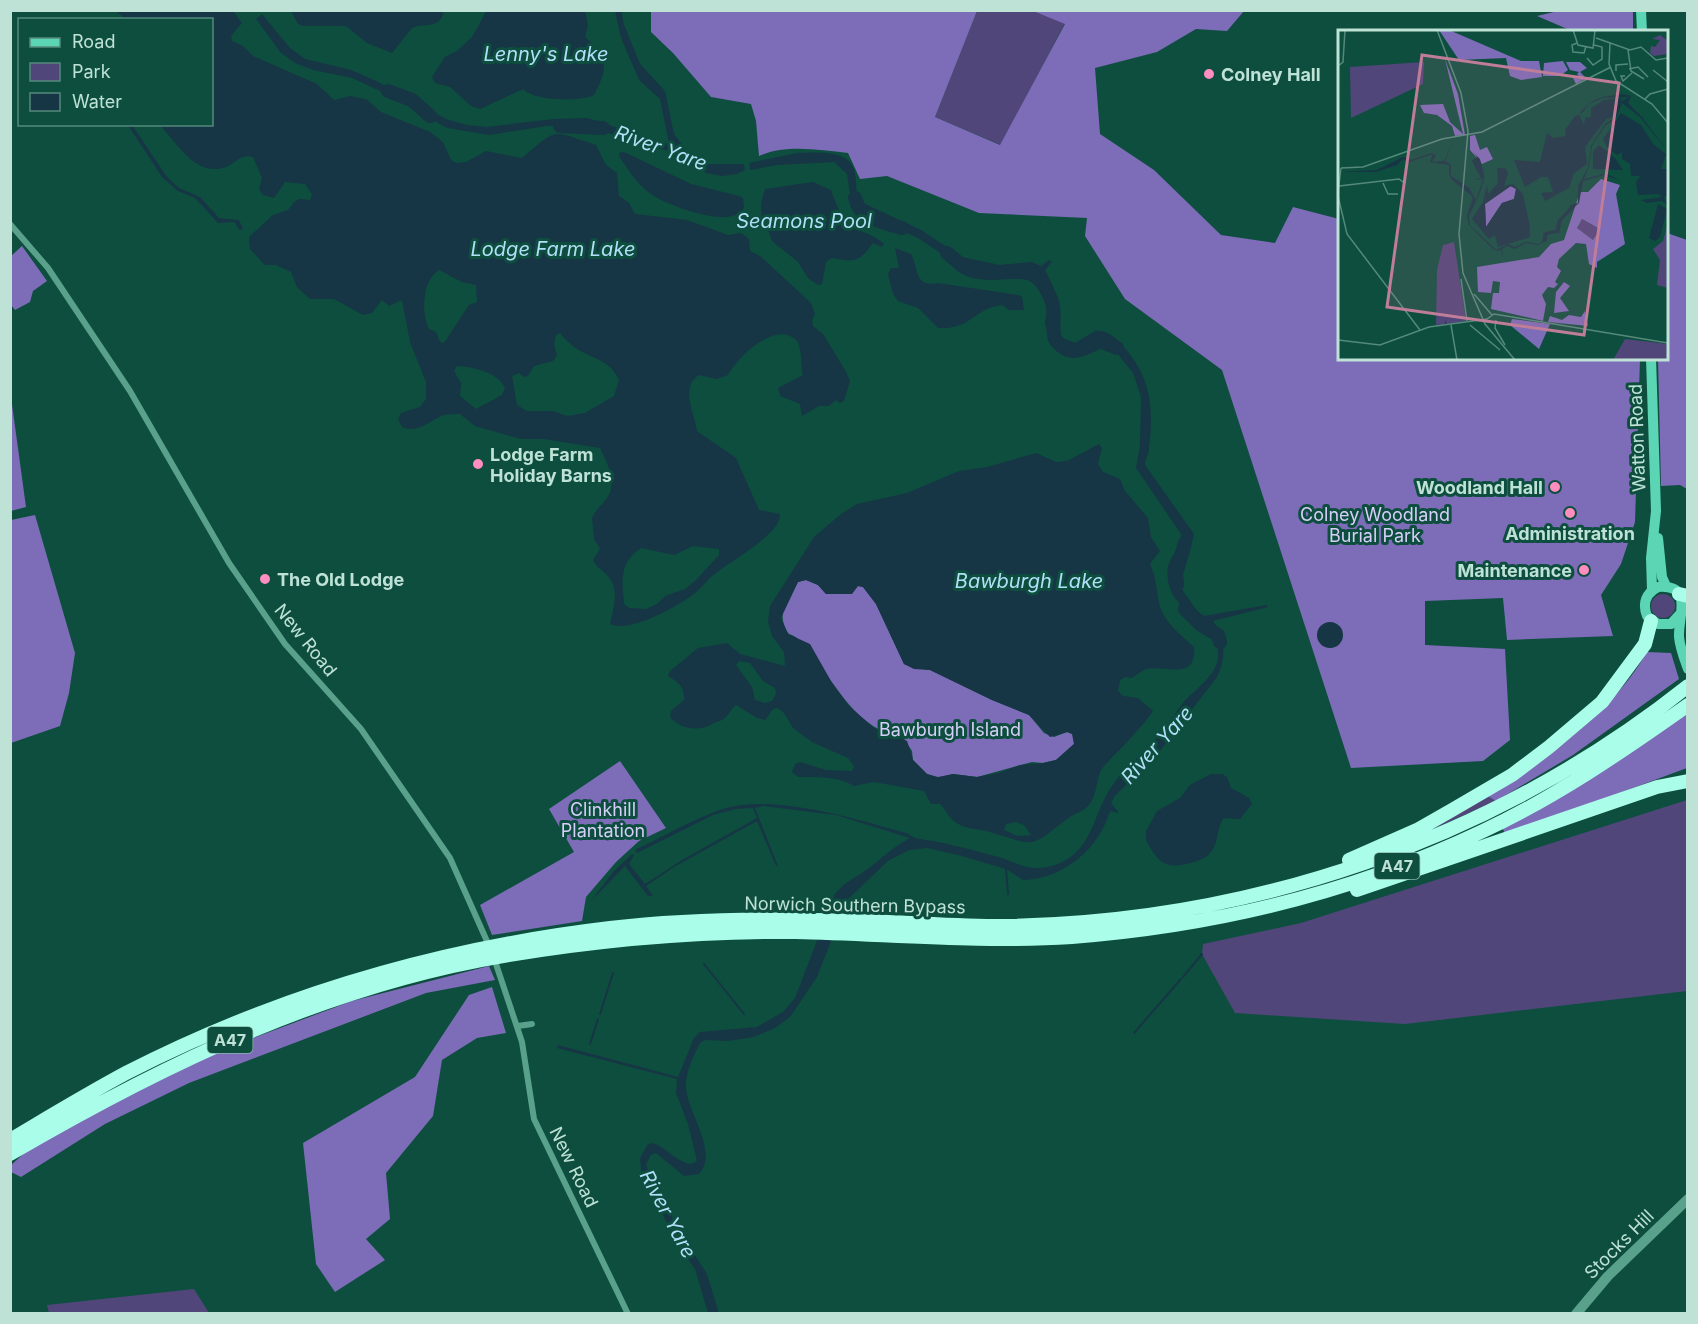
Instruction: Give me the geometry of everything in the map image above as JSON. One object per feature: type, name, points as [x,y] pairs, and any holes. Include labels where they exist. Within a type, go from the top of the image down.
[{"type":"highway","name":"A47","points":[[1145,916],[1264,888],[1325,870],[1417,830],[1512,775],[1602,702],[1645,644],[1655,626]]},
{"type":"highway","name":"Norwich Southern Bypass","points":[[10,1140],[126,1073],[226,1026],[334,986],[464,957],[507,949],[793,926],[1000,926],[1145,916],[1232,901],[1317,880],[1400,851],[1461,826],[1525,794],[1622,734],[1688,686]]},
{"type":"highway","name":"Norwich Southern Bypass","points":[[859,927],[993,939],[1072,937],[1206,920],[1269,907],[1330,890],[1433,853],[1532,806],[1627,748],[1688,705]]},
{"type":"highway","name":"A47","points":[[1072,937],[1189,928],[1296,907],[1389,880],[1657,788],[1688,781]]},
{"type":"highway","name":"Norwich Southern Bypass","points":[[10,1154],[130,1087],[280,1018],[464,957]]},
{"type":"main road","points":[[1641,10],[1642,30]]},
{"type":"main road","name":"Watton Road","points":[[1651,360],[1656,517],[1662,577],[1666,586]]},
{"type":"main road","name":"Watton Road","points":[[1655,626],[1645,610],[1645,601],[1652,590],[1651,558],[1656,517]]},
{"type":"main road","points":[[1652,590],[1666,586],[1683,595],[1679,635],[1681,650],[1687,666]]},
{"type":"main road","points":[[1655,626],[1671,624],[1682,612]]},
{"type":"main road","points":[[1655,626],[1681,650]]},
{"type":"street","name":"New Road","points":[[10,224],[48,268],[130,391],[229,563],[285,644],[361,729],[450,858],[488,942],[518,1026],[534,1119],[628,1314]]},
{"type":"street","points":[[518,1026],[532,1023]]},
{"type":"street","name":"Stocks Hill","points":[[1576,1314],[1608,1276],[1688,1199]]},
{"type":"green space","name":"Colney Woodland Burial Park","points":[[651,11],[977,11],[935,117],[1000,145],[1065,24],[1033,11],[1244,11],[1227,31],[1196,29],[1157,52],[1095,68],[1100,134],[1154,170],[1221,235],[1275,243],[1293,207],[1338,219],[1338,360],[1640,360],[1635,522],[1621,564],[1601,595],[1613,636],[1507,640],[1503,598],[1425,601],[1425,645],[1505,649],[1510,740],[1483,761],[1351,768],[1222,370],[1125,299],[1085,236],[1087,218],[979,213],[887,176],[860,179],[848,153],[791,149],[759,156],[756,121],[751,104],[711,97],[673,53],[651,32]]},
{"type":"green space","points":[[977,11],[1033,11],[1065,23],[1001,145],[935,117]]},
{"type":"green space","points":[[1558,11],[1633,11],[1633,30],[1570,30],[1537,16]]},
{"type":"green space","points":[[1668,233],[1687,240],[1687,489],[1680,485],[1661,486],[1658,360],[1668,360]]},
{"type":"green space","points":[[22,246],[47,281],[33,291],[30,302],[15,310],[11,305],[11,256]]},
{"type":"green space","points":[[11,397],[26,507],[11,511]]},
{"type":"green space","points":[[35,515],[75,653],[69,693],[60,726],[11,743],[11,520]]},
{"type":"green space","name":"Bawburgh Island","points":[[806,580],[818,585],[826,594],[851,594],[858,586],[863,587],[876,604],[904,664],[930,670],[1029,715],[1044,733],[1054,737],[1067,732],[1073,734],[1074,744],[1056,760],[1043,763],[1032,762],[977,777],[953,774],[938,778],[927,774],[913,760],[912,751],[903,737],[887,733],[860,716],[803,644],[789,634],[783,620],[784,607],[798,582]]},
{"type":"green space","points":[[1663,594],[1668,595],[1674,601],[1674,611],[1668,617],[1663,618],[1658,617],[1652,611],[1651,606],[1652,601],[1658,595]]},
{"type":"green space","points":[[1647,652],[1671,653],[1679,679],[1573,755],[1496,801],[1486,795],[1554,749],[1596,715],[1632,675]]},
{"type":"green space","points":[[1687,711],[1687,768],[1506,835],[1501,826]]},
{"type":"green space","name":"Clinkhill Plantation","points":[[620,761],[666,828],[639,841],[616,862],[586,897],[582,921],[492,935],[480,905],[574,852],[549,809]]},
{"type":"green space","points":[[1486,795],[1496,801],[1419,835]]},
{"type":"green space","points":[[1687,800],[1687,991],[1405,1024],[1235,1013],[1202,954],[1203,944],[1301,923]]},
{"type":"green space","points":[[489,966],[495,980],[426,993],[189,1083],[105,1124],[21,1177],[11,1172],[10,1166],[31,1147],[127,1095],[224,1049],[352,1001]]},
{"type":"green space","points":[[492,987],[506,1033],[477,1038],[442,1060],[433,1116],[386,1173],[390,1219],[366,1239],[385,1260],[335,1292],[316,1264],[303,1143],[415,1077],[469,995]]},
{"type":"green space","points":[[194,1289],[209,1313],[49,1313],[47,1305]]},
{"type":"water","name":"Lenny's Lake","points":[[487,10],[585,11],[588,25],[585,37],[598,51],[604,64],[602,78],[594,95],[579,99],[557,99],[537,96],[523,89],[480,109],[471,106],[450,87],[435,83],[432,77],[445,57],[457,51],[472,37]]},
{"type":"water","name":"Lodge Farm Lake","points":[[116,11],[233,11],[242,23],[231,36],[232,41],[243,46],[253,56],[317,84],[334,100],[350,96],[366,99],[381,112],[430,132],[443,142],[451,160],[457,163],[466,162],[486,151],[522,158],[543,140],[556,134],[596,145],[606,165],[617,173],[619,196],[629,203],[635,214],[687,220],[728,235],[741,233],[749,239],[750,251],[760,256],[811,303],[815,314],[812,320],[813,326],[823,334],[850,381],[844,401],[840,403],[836,400],[829,406],[819,406],[802,416],[800,404],[780,396],[778,388],[803,375],[798,342],[786,335],[767,338],[757,344],[739,360],[728,375],[716,379],[699,375],[693,380],[689,393],[697,431],[736,458],[759,510],[780,514],[778,522],[762,540],[717,572],[694,594],[677,605],[641,622],[618,626],[610,624],[615,592],[611,580],[593,560],[600,549],[594,539],[592,518],[607,498],[612,486],[606,460],[600,448],[544,439],[521,439],[475,426],[460,414],[444,415],[419,428],[402,427],[398,419],[401,413],[420,407],[426,399],[426,382],[410,342],[402,300],[389,306],[382,300],[372,313],[363,315],[334,299],[310,299],[297,287],[291,272],[276,265],[265,265],[250,249],[249,237],[273,215],[288,210],[295,201],[310,200],[312,194],[305,184],[285,182],[274,198],[263,195],[259,189],[262,178],[253,157],[242,157],[228,166],[217,169],[197,164],[181,150],[161,126],[213,126],[213,18],[125,18]],"holes":[[[439,270],[462,282],[476,285],[477,302],[469,305],[444,343],[440,342],[436,332],[429,329],[424,305],[429,281]],[[560,333],[574,347],[611,368],[619,380],[614,396],[585,413],[567,416],[553,411],[527,411],[517,405],[512,376],[519,373],[524,377],[528,376],[534,366],[553,361],[557,355],[554,344],[556,335]],[[457,366],[491,374],[505,388],[502,395],[476,409],[460,396],[461,383],[454,371]],[[693,546],[719,549],[719,555],[695,581],[685,589],[665,596],[657,604],[646,609],[629,608],[624,604],[625,566],[641,548],[674,555]]]},
{"type":"water","points":[[291,11],[444,11],[436,23],[412,28],[392,53],[367,43],[346,26],[298,24]]},
{"type":"water","points":[[615,11],[622,11],[623,22],[640,64],[665,91],[674,134],[686,150],[706,164],[744,164],[745,170],[737,174],[722,176],[706,173],[677,152],[648,147],[591,127],[547,126],[489,135],[447,128],[391,96],[352,78],[313,70],[295,63],[281,53],[256,19],[262,14],[290,48],[305,59],[351,70],[446,119],[486,127],[553,119],[587,118],[669,144],[660,99],[639,80],[621,38]]},
{"type":"water","points":[[129,126],[133,126],[167,177],[179,188],[200,197],[219,218],[239,220],[243,229],[239,230],[235,222],[218,223],[195,198],[178,191],[162,177]]},
{"type":"water","points":[[624,152],[691,184],[739,196],[743,198],[744,208],[738,214],[715,217],[687,210],[662,200],[635,179],[620,158],[619,153]]},
{"type":"water","points":[[797,153],[831,154],[846,159],[852,165],[855,173],[859,201],[921,230],[962,257],[1000,265],[1032,262],[1041,266],[1049,260],[1052,262],[1045,270],[1057,302],[1053,321],[1062,338],[1075,343],[1095,331],[1110,334],[1132,357],[1145,381],[1151,419],[1149,450],[1145,465],[1194,534],[1188,551],[1177,569],[1180,586],[1195,608],[1204,616],[1267,605],[1268,607],[1213,621],[1223,648],[1222,662],[1217,677],[1159,752],[1114,797],[1111,803],[1119,813],[1110,811],[1097,838],[1077,859],[1052,874],[1023,880],[1006,869],[958,855],[927,848],[909,850],[888,861],[847,900],[817,977],[790,1017],[775,1028],[754,1037],[728,1041],[705,1040],[700,1043],[688,1071],[686,1089],[704,1144],[706,1156],[704,1166],[699,1174],[684,1176],[656,1153],[651,1155],[646,1164],[650,1178],[665,1201],[678,1229],[707,1274],[718,1310],[718,1313],[708,1313],[695,1269],[676,1243],[659,1206],[642,1178],[640,1158],[648,1144],[657,1145],[684,1162],[690,1164],[697,1161],[688,1124],[676,1093],[677,1079],[557,1048],[558,1045],[678,1077],[694,1038],[700,1032],[757,1027],[783,1012],[795,998],[835,894],[841,887],[910,838],[836,815],[763,806],[755,808],[778,866],[776,866],[757,821],[674,867],[646,886],[653,896],[648,896],[625,866],[591,901],[613,872],[632,854],[634,855],[629,864],[645,884],[682,860],[757,818],[753,808],[736,809],[713,815],[637,853],[635,850],[703,817],[726,808],[746,804],[792,806],[840,815],[906,833],[915,838],[1002,858],[1026,867],[1040,868],[1062,862],[1074,855],[1082,845],[1117,779],[1156,739],[1183,703],[1211,674],[1218,660],[1216,641],[1211,633],[1179,604],[1169,585],[1168,568],[1181,534],[1136,468],[1140,445],[1141,397],[1133,373],[1112,347],[1103,342],[1094,342],[1073,352],[1055,343],[1045,324],[1048,301],[1039,281],[1030,271],[993,274],[977,271],[954,262],[918,238],[852,207],[847,174],[834,162],[777,165],[750,170],[749,163]]},
{"type":"water","name":"Seamons Pool","points":[[813,182],[831,190],[848,223],[884,244],[882,247],[873,243],[856,260],[832,258],[826,262],[822,284],[818,285],[808,278],[798,262],[772,241],[769,232],[762,227],[761,203],[765,189]]},
{"type":"water","points":[[895,248],[911,254],[918,276],[925,283],[1018,295],[1022,297],[1024,310],[1009,310],[1002,305],[992,307],[958,326],[938,328],[918,308],[898,301],[893,294],[888,274],[891,268],[899,268]]},
{"type":"water","name":"Bawburgh Lake","points":[[1099,444],[1102,448],[1098,464],[1103,472],[1120,479],[1125,491],[1148,518],[1151,537],[1160,551],[1150,564],[1162,612],[1169,623],[1194,647],[1190,665],[1185,668],[1152,668],[1132,678],[1126,677],[1120,680],[1118,691],[1123,696],[1138,698],[1153,711],[1101,770],[1093,797],[1087,807],[1069,817],[1045,836],[1032,842],[1025,842],[959,825],[940,804],[931,804],[924,791],[874,782],[854,786],[834,779],[798,777],[792,772],[795,764],[800,762],[826,770],[852,771],[854,766],[848,758],[812,742],[793,728],[778,708],[773,709],[765,720],[757,718],[736,705],[726,717],[702,728],[685,727],[670,717],[671,711],[684,700],[684,695],[680,685],[668,676],[670,671],[698,648],[727,643],[740,654],[785,666],[784,652],[772,636],[768,622],[770,606],[814,537],[841,514],[857,504],[907,493],[959,471],[987,467],[1036,453],[1056,462],[1067,461]],"holes":[[[806,580],[818,585],[826,594],[852,594],[858,586],[863,587],[876,604],[904,664],[914,669],[930,670],[1029,715],[1050,737],[1067,732],[1072,734],[1074,744],[1056,760],[1020,765],[999,773],[977,777],[953,774],[938,777],[927,774],[913,760],[907,741],[874,728],[849,706],[831,681],[810,644],[788,634],[781,618],[798,582]],[[739,661],[750,663],[763,681],[775,688],[776,694],[772,701],[765,703],[755,700],[752,687],[736,665]],[[1016,822],[1024,825],[1031,835],[1017,836],[1004,830],[1006,824]]]},
{"type":"water","points":[[1330,622],[1339,626],[1343,635],[1339,644],[1330,648],[1321,644],[1317,635],[1321,626]]},
{"type":"water","points":[[1211,774],[1222,774],[1227,777],[1231,788],[1249,798],[1252,804],[1240,819],[1224,818],[1215,845],[1205,857],[1185,864],[1165,863],[1155,855],[1146,840],[1146,831],[1157,811],[1180,798],[1190,785]]},
{"type":"waterway","name":"River Yare","points":[[388,91],[412,100],[430,116]]},
{"type":"waterway","name":"River Yare","points":[[560,126],[603,128]]},
{"type":"waterway","name":"River Yare","points":[[855,198],[867,216],[902,228]]},
{"type":"waterway","name":"River Yare","points":[[947,253],[970,270],[986,273],[1019,271],[1037,278],[1045,287],[1052,302],[1055,339],[1065,349],[1082,350],[1100,341],[1117,348]]},
{"type":"waterway","name":"River Yare","points":[[1177,585],[1176,574],[1185,543]]},
{"type":"waterway","name":"River Yare","points":[[1185,609],[1201,625],[1218,635],[1220,642]]},
{"type":"waterway","points":[[1006,869],[1008,894]]},
{"type":"waterway","points":[[1183,977],[1202,954]]},
{"type":"waterway","points":[[704,964],[744,1014]]},
{"type":"waterway","points":[[600,1014],[613,973]]},
{"type":"waterway","points":[[1134,1033],[1181,979]]},
{"type":"waterway","points":[[590,1044],[598,1019]]},
{"type":"place","name":"Colney Hall","points":[[1209,74]]},
{"type":"place","name":"Lodge Farm Holiday Barns","points":[[478,464]]},
{"type":"place","name":"Woodland Hall","points":[[1555,487]]},
{"type":"place","name":"Administration","points":[[1570,513]]},
{"type":"place","name":"Maintenance","points":[[1584,570]]},
{"type":"place","name":"The Old Lodge","points":[[265,579]]}]
